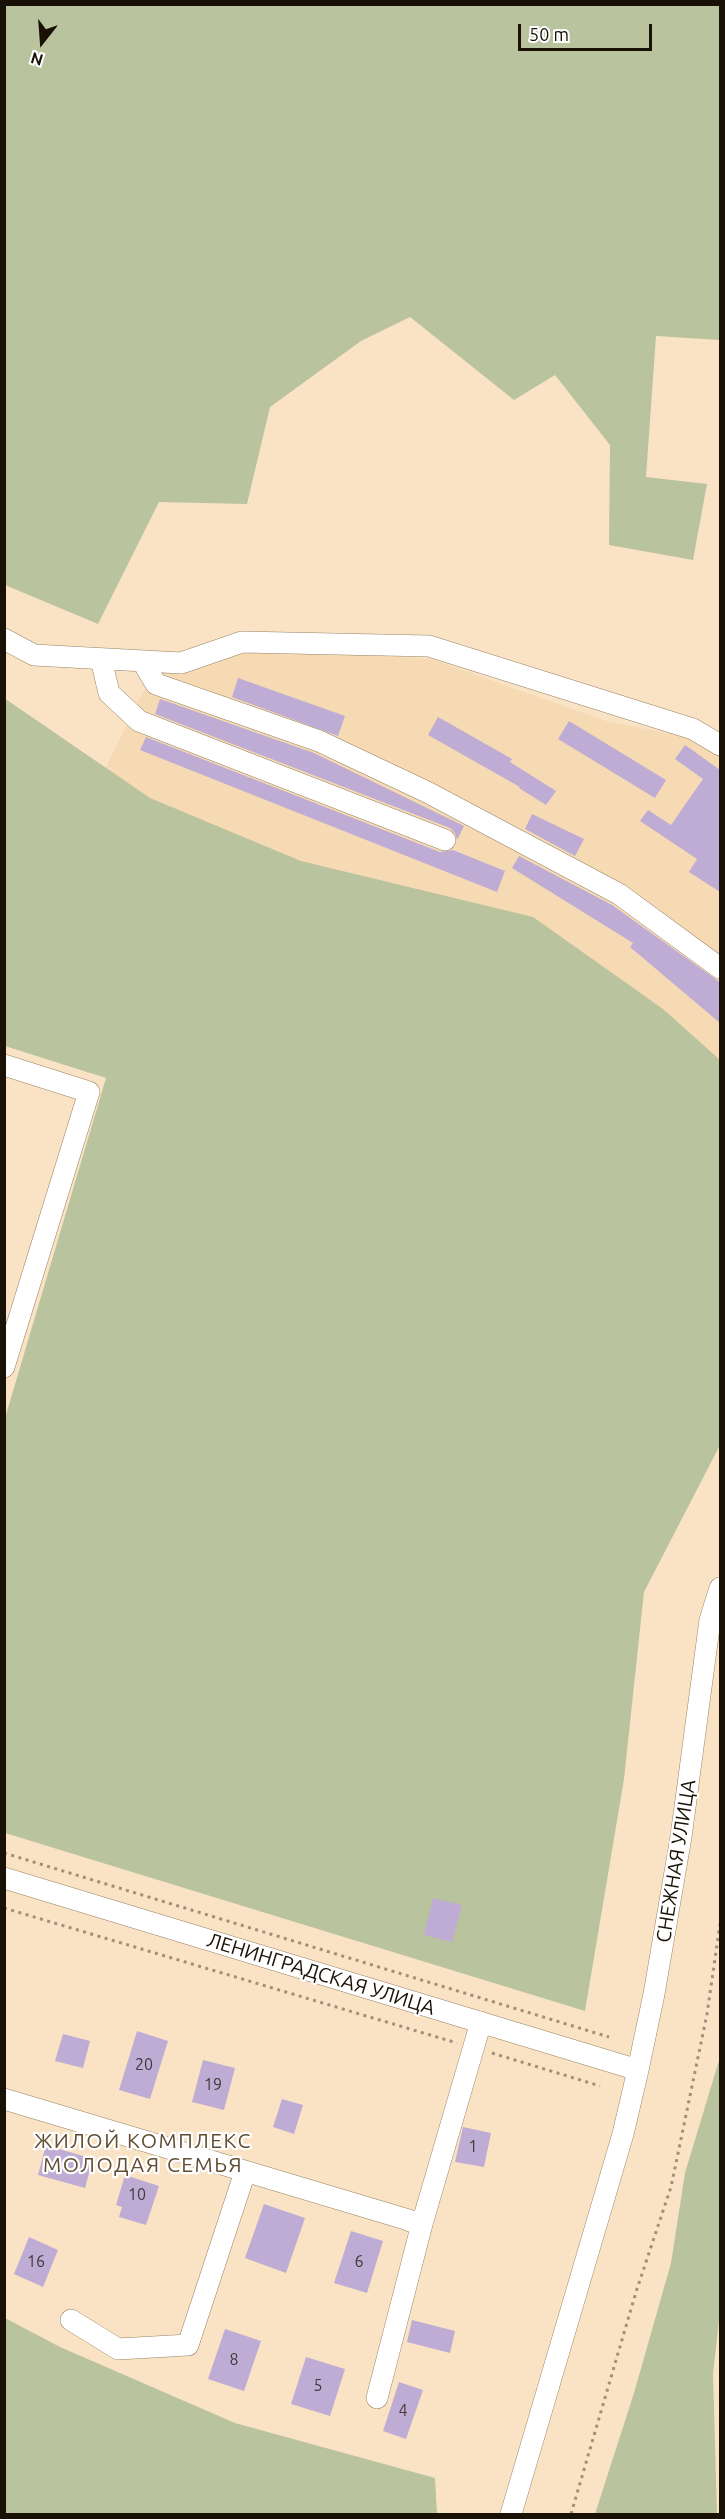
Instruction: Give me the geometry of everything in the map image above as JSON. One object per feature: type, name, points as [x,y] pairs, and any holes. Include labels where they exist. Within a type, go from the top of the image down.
[{"type":"street","points":[[4,639],[34,656],[182,663],[242,642],[429,646],[693,729],[720,745]]},
{"type":"street","points":[[101,659],[109,693],[139,721],[445,840]]},
{"type":"street","points":[[142,661],[156,684],[319,741],[427,792],[620,894],[720,968]]},
{"type":"street","points":[[4,1065],[89,1092],[4,1366]]},
{"type":"street","name":"СНЕЖНАЯ УЛИЦА","points":[[511,2514],[623,2134],[638,2070],[654,1994],[681,1837],[710,1620],[720,1588]]},
{"type":"street","name":"ЛЕНИНГРАДСКАЯ УЛИЦА","points":[[4,1878],[638,2070]]},
{"type":"street","points":[[377,2398],[422,2224],[482,2022]]},
{"type":"street","points":[[4,2099],[422,2224]]},
{"type":"street","points":[[71,2320],[118,2349],[188,2345],[245,2172]]},
{"type":"path","points":[[4,1853],[609,2037]]},
{"type":"path","points":[[4,1908],[600,2086]]},
{"type":"path","points":[[571,2514],[636,2292],[671,2187],[707,2014],[720,1924]]},
{"type":"shaded area","points":[[251,648],[431,659],[606,721],[692,738],[720,757],[720,1072],[101,777],[155,668]]},
{"type":"green space","points":[[4,5],[720,5],[720,340],[656,336],[646,477],[707,484],[693,560],[609,545],[610,445],[555,375],[514,400],[410,317],[361,341],[270,407],[247,504],[159,502],[98,624],[5,585]]},
{"type":"green space","points":[[4,698],[150,798],[301,861],[533,917],[663,1009],[720,1060],[720,1445],[644,1592],[624,1779],[585,2011],[5,1833],[5,1418],[106,1078],[5,1046]]},
{"type":"green space","points":[[720,2057],[720,2311],[713,2374],[717,2514],[595,2514],[634,2393],[671,2263],[685,2173]]},
{"type":"green space","points":[[5,2318],[60,2347],[235,2423],[435,2478],[437,2514],[5,2514]]},
{"type":"building","points":[[238,678],[345,716],[338,736],[232,697]]},
{"type":"building","points":[[160,699],[314,753],[464,826],[457,840],[450,828],[155,714]]},
{"type":"building","points":[[438,717],[512,759],[510,762],[556,791],[546,805],[520,787],[428,735]]},
{"type":"building","points":[[569,721],[666,780],[655,798],[558,739]]},
{"type":"building","points":[[146,737],[440,852],[453,850],[505,871],[497,892],[140,750]]},
{"type":"building","points":[[685,745],[720,770],[720,892],[689,872],[697,859],[640,821],[648,810],[671,825],[703,779],[675,759]]},
{"type":"building","points":[[532,814],[584,839],[575,856],[525,829]]},
{"type":"building","points":[[519,856],[612,905],[717,980],[720,983],[720,1023],[630,947],[633,943],[512,868]]},
{"type":"building","points":[[433,1898],[462,1905],[452,1942],[424,1935]]},
{"type":"building","points":[[137,2031],[168,2041],[150,2099],[119,2090]]},
{"type":"building","points":[[63,2034],[90,2041],[83,2068],[55,2061]]},
{"type":"building","points":[[203,2060],[235,2068],[224,2110],[192,2102]]},
{"type":"building","points":[[282,2099],[303,2105],[294,2134],[273,2127]]},
{"type":"building","points":[[463,2127],[491,2133],[484,2167],[455,2162]]},
{"type":"building","points":[[46,2145],[93,2159],[85,2188],[38,2175]]},
{"type":"building","points":[[125,2175],[159,2186],[146,2225],[119,2217],[122,2207],[116,2205]]},
{"type":"building","points":[[264,2204],[305,2218],[286,2273],[245,2258]]},
{"type":"building","points":[[351,2231],[383,2241],[367,2293],[334,2283]]},
{"type":"building","points":[[29,2237],[58,2250],[43,2287],[14,2274]]},
{"type":"building","points":[[412,2320],[455,2331],[450,2353],[407,2342]]},
{"type":"building","points":[[225,2329],[261,2341],[244,2391],[208,2379]]},
{"type":"building","points":[[306,2357],[345,2369],[330,2416],[291,2404]]},
{"type":"building","points":[[399,2382],[423,2390],[406,2439],[383,2431]]},
{"type":"district","name":"ЖИЛОЙ КОМПЛЕКС МОЛОДАЯ СЕМЬЯ","points":[[143,2153]]}]
